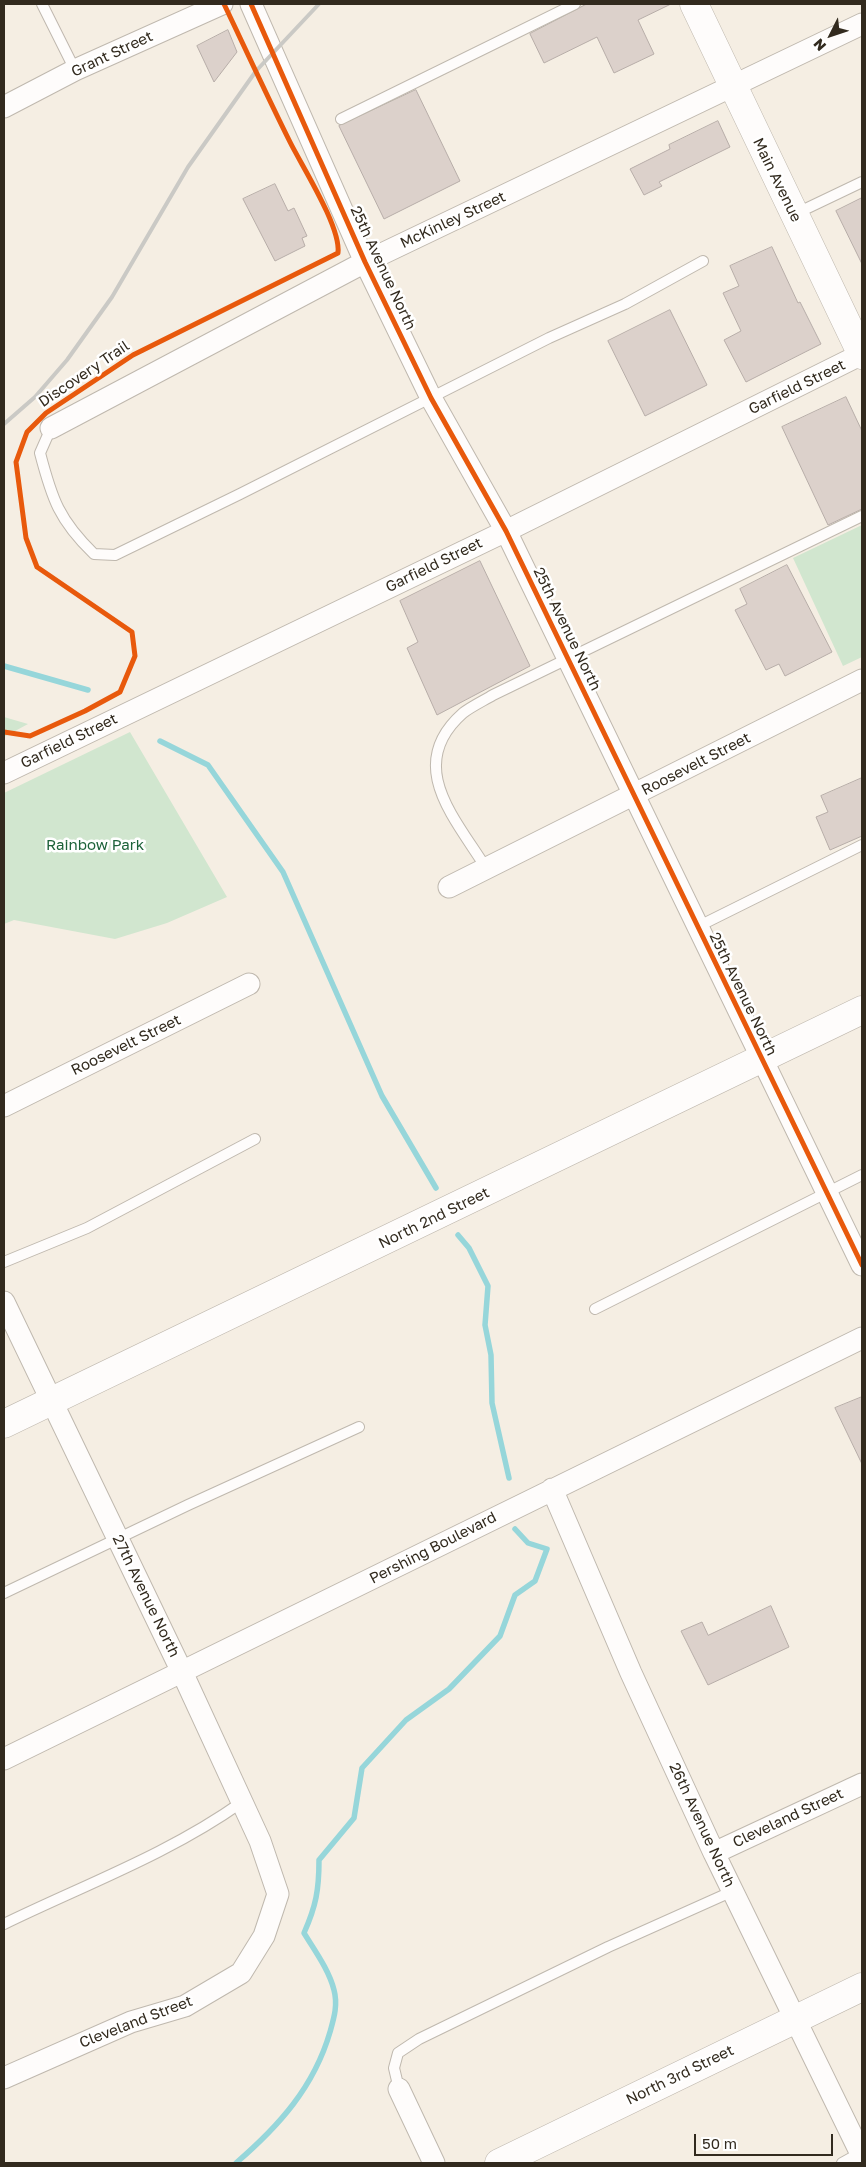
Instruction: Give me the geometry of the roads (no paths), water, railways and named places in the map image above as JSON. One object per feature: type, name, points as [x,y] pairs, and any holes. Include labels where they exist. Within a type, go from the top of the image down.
[{"type":"street","name":"Grant Street","points":[[4,107],[75,70],[222,4]]},
{"type":"street","name":"25th Avenue North","points":[[251,4],[365,262],[432,398],[506,531],[862,1265]]},
{"type":"street","name":"Main Avenue","points":[[694,4],[732,88],[862,355]]},
{"type":"street","name":"McKinley Street","points":[[51,428],[365,262],[732,88],[862,24]]},
{"type":"street","name":"Garfield Street","points":[[4,773],[506,531],[862,355]]},
{"type":"street","name":"Roosevelt Street","points":[[449,887],[634,796],[862,680]]},
{"type":"street","name":"Roosevelt Street","points":[[4,1106],[249,984]]},
{"type":"street","name":"North 2nd Street","points":[[4,1424],[862,1010]]},
{"type":"street","name":"27th Avenue North","points":[[4,1302],[182,1672],[260,1841],[278,1894]]},
{"type":"street","name":"Pershing Boulevard","points":[[4,1759],[552,1488],[862,1338]]},
{"type":"street","name":"26th Avenue North","points":[[552,1488],[631,1673],[714,1852],[862,2154]]},
{"type":"street","name":"Cleveland Street","points":[[714,1852],[862,1784]]},
{"type":"street","name":"Cleveland Street","points":[[4,2078],[130,2022],[185,2006],[240,1973],[264,1936],[278,1894]]},
{"type":"street","name":"North 3rd Street","points":[[499,2163],[862,1987]]},
{"type":"street","points":[[399,2089],[434,2163]]},
{"type":"lane","points":[[42,4],[75,70]]},
{"type":"lane","points":[[341,119],[575,4]]},
{"type":"lane","points":[[793,215],[862,182]]},
{"type":"lane","points":[[51,428],[40,453],[56,507],[73,533],[94,554],[115,555],[549,338],[625,304],[703,261]]},
{"type":"lane","points":[[486,868],[458,825],[436,781],[435,762],[438,746],[464,713],[493,695],[862,516]]},
{"type":"lane","points":[[697,927],[862,845]]},
{"type":"lane","points":[[4,1262],[87,1228],[255,1139]]},
{"type":"lane","points":[[595,1310],[862,1175]]},
{"type":"lane","points":[[4,1593],[118,1538],[359,1427]]},
{"type":"lane","points":[[4,1924],[167,1848],[210,1825],[242,1802]]},
{"type":"lane","points":[[399,2089],[394,2068],[398,2053],[419,2039],[608,1947],[733,1891]]},
{"type":"lane","points":[[842,2163],[862,2154]]},
{"type":"waterway","points":[[4,666],[88,690]]},
{"type":"waterway","points":[[160,741],[208,765],[283,872],[382,1096],[436,1188]]},
{"type":"waterway","points":[[458,1235],[469,1248],[488,1286],[485,1325],[491,1355],[492,1403],[509,1478]]},
{"type":"waterway","points":[[236,2163],[267,2135],[305,2088],[323,2052],[334,2017],[336,2006],[332,1983],[304,1933],[316,1898],[319,1860],[354,1818],[362,1768],[406,1720],[449,1689],[500,1636],[515,1595],[535,1581],[547,1549],[528,1543],[515,1529]]},
{"type":"railway","points":[[4,424],[35,397],[67,360],[112,297],[188,167],[256,71],[319,4]]},
{"type":"park label","name":"Rainbow Park","points":[[95,845]]}]
